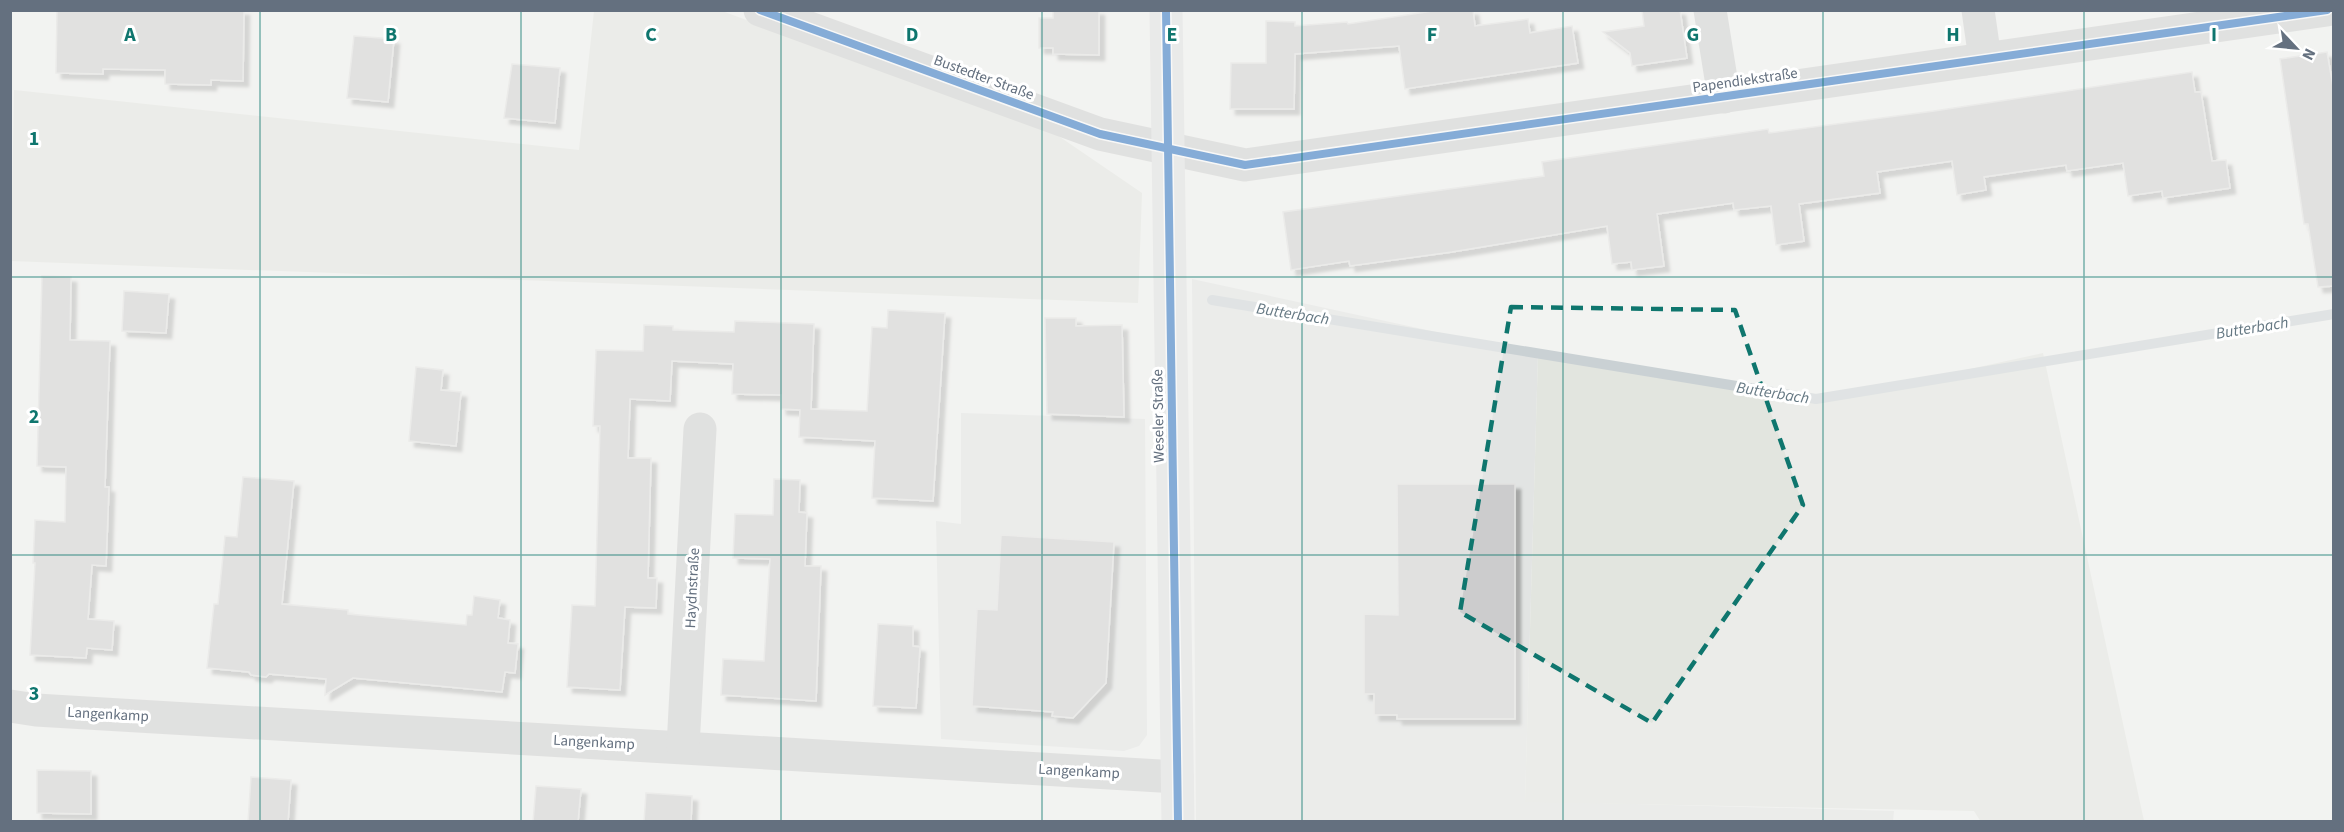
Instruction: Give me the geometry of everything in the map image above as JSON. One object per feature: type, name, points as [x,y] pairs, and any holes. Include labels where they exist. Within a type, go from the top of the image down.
[{"type":"street","name":"Bustedter Straße","points":[[760,10],[1100,134],[1168,148]]},
{"type":"street","name":"Weseler Straße","points":[[1166,10],[1178,822]]},
{"type":"street","points":[[1710,10],[1724,97]]},
{"type":"street","points":[[1978,10],[1985,59]]},
{"type":"street","name":"Papendiekstraße","points":[[1168,148],[1245,165],[2327,10]]},
{"type":"street","name":"Haydnstraße","points":[[683,747],[700,429]]},
{"type":"street","name":"Langenkamp","points":[[10,706],[1177,777]]},
{"type":"highlighted area","points":[[1511,307],[1735,310],[1803,505],[1652,723],[1460,612]]},
{"type":"shaded area","points":[[594,11],[722,11],[1057,135],[1142,193],[1138,303],[11,261],[14,90],[579,150]]},
{"type":"shaded area","points":[[1192,279],[1538,354],[1525,801],[1894,811],[1893,821],[1196,821]]},
{"type":"shaded area","points":[[2043,353],[2144,821],[1981,822],[1974,811],[1525,802],[1538,354],[1819,402]]},
{"type":"shaded area","points":[[961,413],[1145,419],[1147,735],[1139,746],[1124,751],[941,739],[936,521],[961,524]]},
{"type":"building","points":[[57,10],[244,10],[243,81],[211,80],[211,85],[165,84],[165,70],[103,69],[103,74],[56,73]]},
{"type":"building","points":[[1053,10],[1099,10],[1099,55],[1053,54],[1053,48],[1039,48],[1039,18],[1053,18]]},
{"type":"building","points":[[1439,10],[1473,10],[1475,26],[1528,19],[1530,33],[1572,26],[1578,63],[1405,89],[1399,46],[1295,54],[1294,109],[1230,109],[1231,63],[1266,63],[1266,21],[1295,22],[1295,26],[1347,22],[1348,24]]},
{"type":"building","points":[[1642,10],[1680,10],[1687,58],[1632,66],[1630,53],[1603,32],[1644,26]]},
{"type":"building","points":[[354,36],[394,39],[388,102],[347,98]]},
{"type":"building","points":[[2327,52],[2334,92],[2334,286],[2318,287],[2308,224],[2304,224],[2280,59]]},
{"type":"building","points":[[512,64],[560,68],[555,123],[504,118]]},
{"type":"building","points":[[2192,72],[2195,92],[2201,92],[2212,161],[2226,160],[2230,188],[2163,198],[2162,191],[2128,196],[2123,163],[2067,171],[2066,165],[1984,177],[1986,190],[1957,195],[1952,161],[1877,172],[1880,193],[1799,204],[1804,241],[1776,245],[1771,206],[1734,210],[1733,203],[1657,214],[1664,266],[1632,270],[1631,262],[1612,264],[1607,226],[1452,252],[1350,266],[1349,261],[1291,270],[1283,212],[1544,176],[1542,162],[1768,129],[1769,133],[1934,111]]},
{"type":"building","points":[[42,276],[71,277],[70,340],[110,341],[105,487],[109,487],[106,566],[92,565],[88,619],[114,621],[112,650],[87,648],[86,658],[30,655],[35,520],[65,522],[66,467],[37,466]]},
{"type":"building","points":[[124,291],[169,294],[166,333],[122,331]]},
{"type":"building","points":[[888,310],[945,313],[933,501],[872,498],[875,441],[799,437],[800,410],[781,409],[781,395],[732,394],[733,364],[672,361],[670,401],[630,399],[628,458],[651,458],[648,578],[657,578],[656,608],[625,607],[620,690],[567,687],[572,605],[595,606],[600,426],[593,426],[596,350],[643,351],[644,325],[673,326],[673,330],[734,332],[735,321],[814,324],[811,409],[867,411],[872,327],[887,328]]},
{"type":"building","points":[[1045,318],[1076,318],[1076,326],[1122,325],[1124,417],[1047,414]]},
{"type":"building","points":[[416,367],[443,370],[441,390],[461,392],[456,446],[409,441]]},
{"type":"building","points":[[243,477],[294,481],[282,604],[348,610],[348,614],[466,625],[467,615],[472,615],[474,596],[500,600],[498,618],[510,620],[508,643],[518,644],[515,673],[505,672],[502,692],[353,678],[325,695],[326,679],[269,674],[266,677],[251,675],[249,672],[207,668],[214,604],[218,604],[225,536],[237,537]]},
{"type":"building","points":[[774,479],[800,480],[799,512],[807,513],[805,566],[821,566],[816,701],[721,695],[723,659],[764,661],[770,559],[733,558],[735,514],[773,515]]},
{"type":"building","points":[[1397,484],[1515,484],[1515,719],[1397,719],[1397,715],[1374,715],[1374,694],[1364,694],[1364,614],[1398,615]]},
{"type":"building","points":[[1001,535],[1114,542],[1106,683],[1073,718],[1052,716],[1053,712],[972,706],[977,609],[997,610]]},
{"type":"building","points":[[878,624],[913,626],[913,646],[920,647],[916,708],[873,706]]},
{"type":"building","points":[[37,770],[91,771],[91,814],[37,813]]},
{"type":"building","points":[[251,777],[291,780],[288,822],[248,822]]},
{"type":"building","points":[[536,786],[581,789],[578,822],[533,822]]},
{"type":"building","points":[[646,793],[692,796],[691,822],[644,822]]},
{"type":"waterway","name":"Butterbach","points":[[1212,300],[1816,399],[2334,314]]},
{"type":"cycle path","points":[[760,10],[1100,134],[1245,165],[2327,10]]},
{"type":"cycle path","points":[[1166,10],[1178,822]]}]
